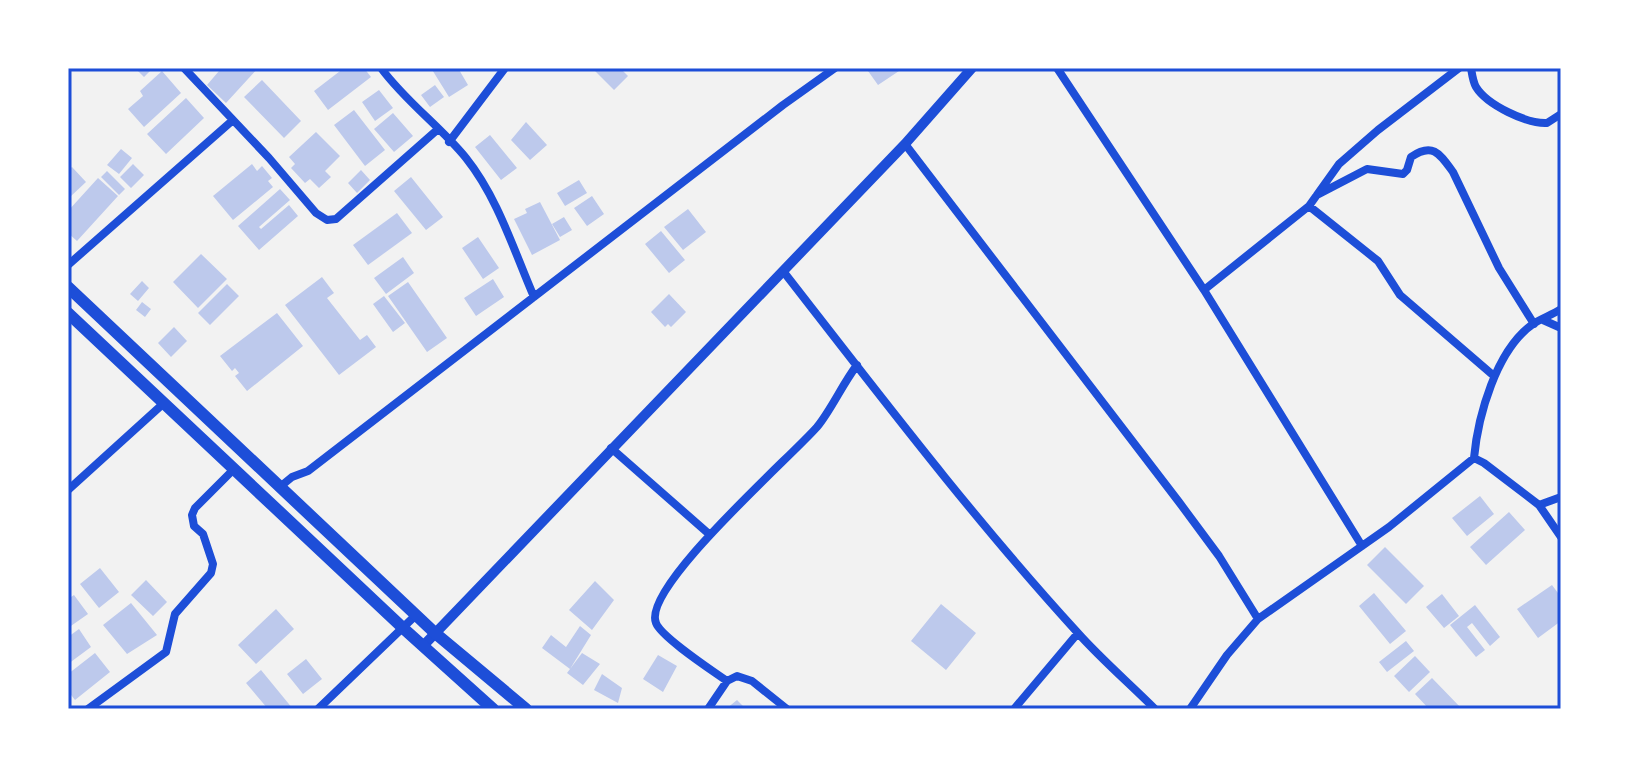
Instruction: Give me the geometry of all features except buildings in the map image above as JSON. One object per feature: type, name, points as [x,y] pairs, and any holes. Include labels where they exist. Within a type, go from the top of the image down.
[{"type":"main road","points":[[68,287],[511,704],[526,709]]},
{"type":"main road","points":[[68,313],[493,709]]},
{"type":"street","points":[[184,68],[316,213],[327,220],[336,219],[437,130]]},
{"type":"street","points":[[381,68],[465,157],[486,187],[534,297]]},
{"type":"street","points":[[449,142],[505,68]]},
{"type":"street","points":[[281,486],[292,477],[308,471],[835,68]]},
{"type":"street","points":[[423,646],[905,144],[972,68]]},
{"type":"street","points":[[1057,68],[1204,290],[1362,546]]},
{"type":"street","points":[[1204,290],[1309,206],[1339,164],[1378,130],[1459,68]]},
{"type":"street","points":[[1471,68],[1478,90],[1492,102],[1525,120],[1547,123],[1561,114]]},
{"type":"street","points":[[68,265],[233,120]]},
{"type":"street","points":[[905,144],[1179,502],[1219,556],[1258,619]]},
{"type":"street","points":[[1317,195],[1367,169],[1403,174],[1411,157],[1424,149],[1431,150],[1453,172],[1499,268],[1538,322],[1561,328]]},
{"type":"street","points":[[1309,206],[1378,261],[1400,295],[1494,376]]},
{"type":"street","points":[[783,271],[920,447],[1078,633],[1155,709]]},
{"type":"street","points":[[1190,709],[1227,655],[1258,619],[1282,599],[1362,546],[1474,458],[1479,423],[1494,376],[1521,335],[1561,309]]},
{"type":"street","points":[[727,681],[665,634],[656,623],[655,610],[661,597],[709,534],[818,426],[857,365]]},
{"type":"street","points":[[68,490],[164,403]]},
{"type":"street","points":[[611,448],[709,534]]},
{"type":"street","points":[[1474,458],[1539,505],[1561,537]]},
{"type":"street","points":[[88,709],[166,652],[175,614],[211,573],[213,564],[203,534],[194,526],[192,515],[195,508],[234,469]]},
{"type":"street","points":[[1539,505],[1561,497]]},
{"type":"street","points":[[318,709],[416,615]]},
{"type":"street","points":[[1014,709],[1078,633]]},
{"type":"street","points":[[708,709],[727,681],[737,676],[745,677],[787,709]]}]
